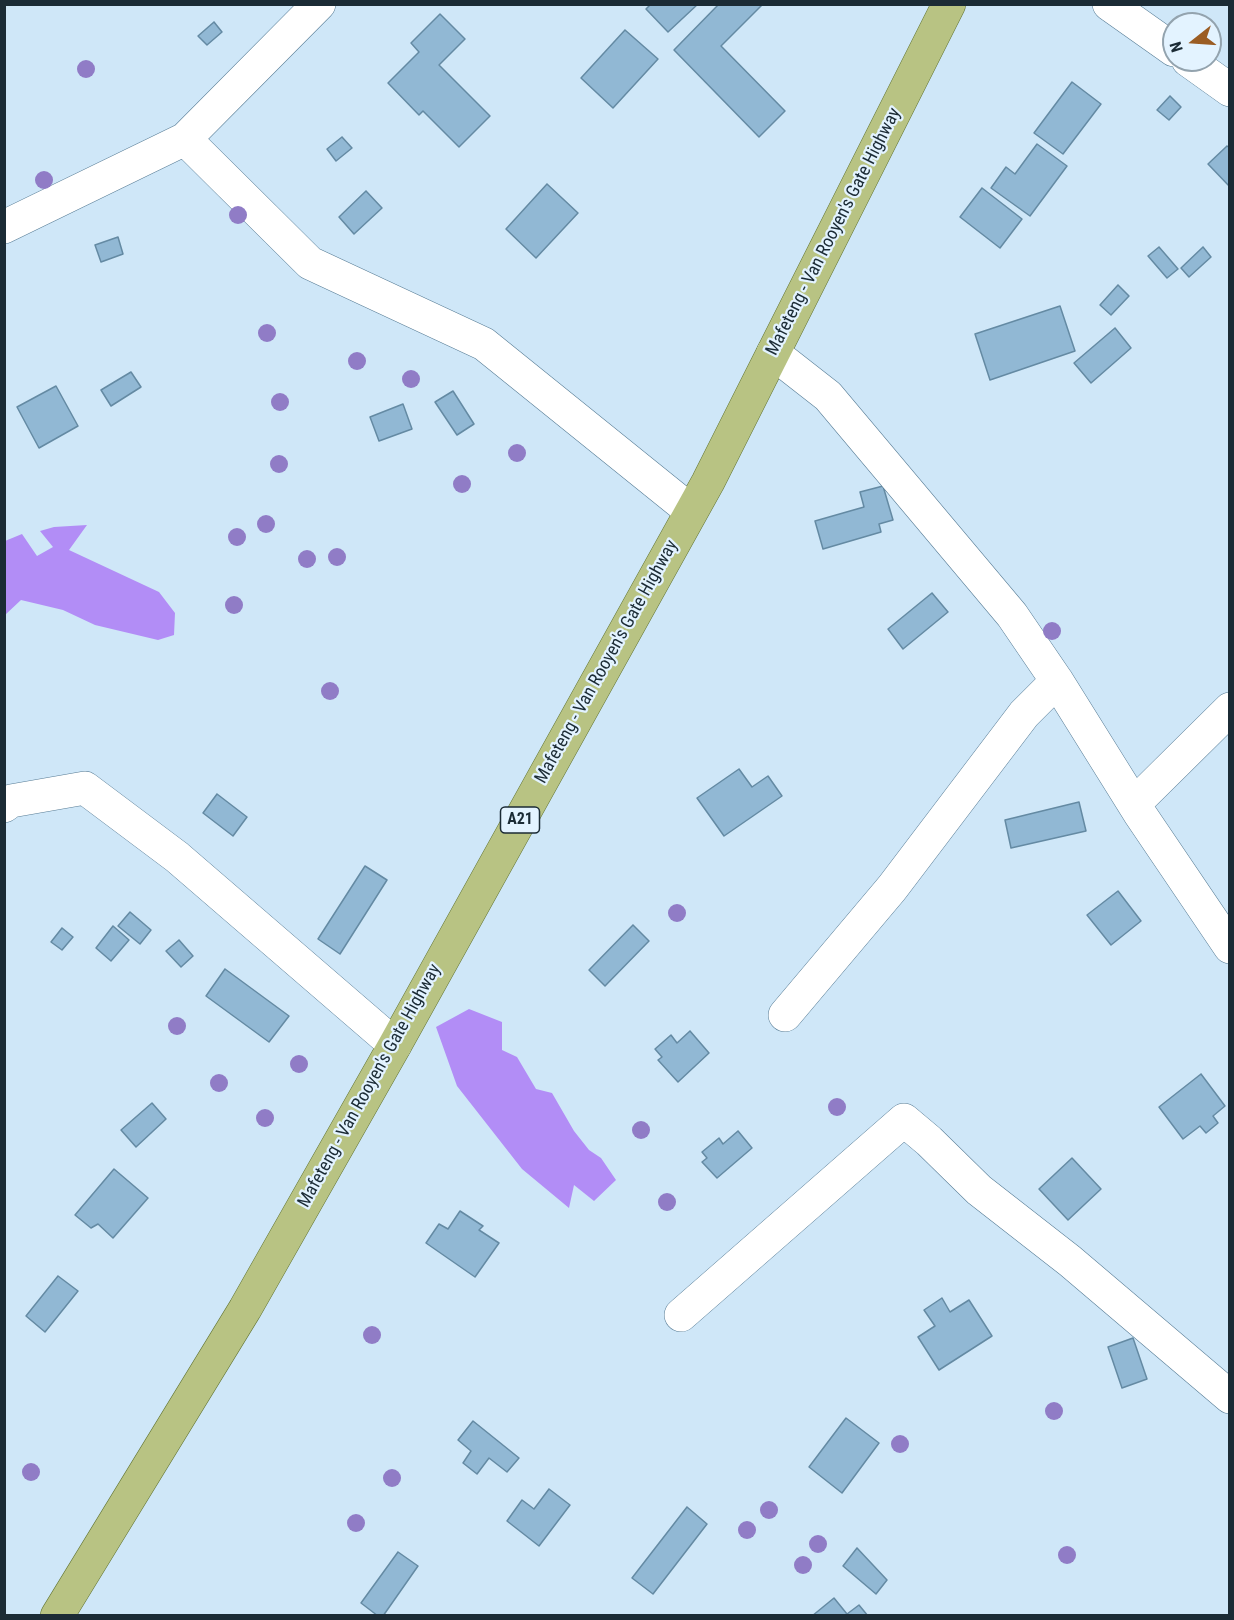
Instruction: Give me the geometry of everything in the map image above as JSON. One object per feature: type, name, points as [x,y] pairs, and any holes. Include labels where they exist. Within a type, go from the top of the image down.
[{"type":"main road","name":"Mafeteng - Van Rooyen's Gate Highway","points":[[57,1616],[245,1309],[395,1045],[708,482],[949,4]]},
{"type":"street","points":[[4,227],[185,139],[319,4]]},
{"type":"street","points":[[1109,4],[1162,42]]},
{"type":"street","points":[[1205,72],[1230,90]]},
{"type":"street","points":[[185,139],[310,263],[484,345],[691,511]]},
{"type":"street","points":[[773,353],[828,396],[1011,615],[1057,681],[1134,804],[1230,946]]},
{"type":"street","points":[[785,1015],[892,888],[1024,714],[1057,681]]},
{"type":"street","points":[[1134,804],[1230,709]]},
{"type":"street","points":[[4,806],[11,801],[85,788],[177,857],[395,1045]]},
{"type":"street","points":[[681,1315],[904,1120],[980,1190],[1070,1261],[1230,1397]]},
{"type":"shaded area","points":[[87,525],[69,550],[159,592],[175,613],[174,635],[158,640],[95,625],[63,610],[21,600],[5,615],[5,541],[22,534],[37,556],[53,547],[40,531],[54,527]]},
{"type":"shaded area","points":[[469,1009],[502,1022],[502,1050],[517,1057],[536,1089],[552,1093],[574,1131],[589,1150],[601,1158],[616,1180],[594,1201],[574,1185],[569,1208],[522,1169],[457,1086],[436,1027]]},
{"type":"building","points":[[651,4],[698,4],[668,32],[646,9]]},
{"type":"building","points":[[719,4],[763,4],[721,46],[785,111],[759,137],[674,50]]},
{"type":"building","points":[[440,14],[465,39],[439,65],[490,116],[459,147],[423,111],[419,115],[388,83],[419,52],[411,43]]},
{"type":"building","points":[[214,22],[222,32],[207,45],[198,36]]},
{"type":"building","points":[[625,30],[658,59],[613,108],[581,78]]},
{"type":"building","points":[[1072,82],[1101,104],[1063,154],[1034,133]]},
{"type":"building","points":[[1170,96],[1181,107],[1169,120],[1157,110]]},
{"type":"building","points":[[342,137],[352,148],[336,161],[327,149]]},
{"type":"building","points":[[1037,144],[1067,166],[1030,216],[991,188],[1006,167],[1015,174]]},
{"type":"building","points":[[1227,146],[1230,148],[1230,187],[1208,164]]},
{"type":"building","points":[[547,184],[578,213],[536,258],[506,229]]},
{"type":"building","points":[[982,188],[1022,219],[1000,248],[960,217]]},
{"type":"building","points":[[366,191],[382,208],[354,234],[339,217]]},
{"type":"building","points":[[118,237],[123,254],[101,262],[95,245]]},
{"type":"building","points":[[1159,247],[1178,269],[1167,278],[1148,256]]},
{"type":"building","points":[[1203,247],[1211,257],[1189,277],[1181,268]]},
{"type":"building","points":[[1118,285],[1129,296],[1111,315],[1100,305]]},
{"type":"building","points":[[1060,306],[1075,351],[990,380],[975,334]]},
{"type":"building","points":[[1115,328],[1131,348],[1091,383],[1074,363]]},
{"type":"building","points":[[131,372],[141,387],[111,406],[101,390]]},
{"type":"building","points":[[56,386],[78,426],[39,448],[17,407]]},
{"type":"building","points":[[453,391],[474,424],[457,435],[435,402]]},
{"type":"building","points":[[403,404],[412,429],[379,441],[370,417]]},
{"type":"building","points":[[883,486],[893,520],[879,524],[881,532],[823,549],[815,521],[864,507],[860,492]]},
{"type":"building","points":[[932,593],[948,612],[903,649],[888,629]]},
{"type":"building","points":[[739,769],[752,787],[768,776],[782,796],[724,836],[697,798]]},
{"type":"building","points":[[217,794],[247,817],[233,836],[203,813]]},
{"type":"building","points":[[1079,802],[1086,831],[1011,848],[1005,820]]},
{"type":"building","points":[[365,866],[387,880],[340,954],[318,939]]},
{"type":"building","points":[[1118,891],[1141,921],[1111,945],[1087,915]]},
{"type":"building","points":[[130,912],[151,930],[140,944],[118,926]]},
{"type":"building","points":[[633,925],[649,941],[605,986],[589,970]]},
{"type":"building","points":[[113,926],[129,940],[111,961],[96,948]]},
{"type":"building","points":[[62,928],[73,937],[62,950],[51,942]]},
{"type":"building","points":[[179,940],[193,956],[181,967],[166,951]]},
{"type":"building","points":[[225,969],[289,1016],[269,1042],[206,996]]},
{"type":"building","points":[[690,1031],[709,1053],[678,1082],[658,1060],[662,1057],[655,1049],[671,1035],[677,1043]]},
{"type":"building","points":[[1201,1074],[1225,1106],[1213,1116],[1218,1123],[1206,1133],[1200,1126],[1183,1139],[1159,1107]]},
{"type":"building","points":[[152,1103],[166,1119],[136,1147],[121,1130]]},
{"type":"building","points":[[738,1131],[752,1148],[717,1178],[702,1162],[707,1158],[702,1152],[719,1138],[723,1144]]},
{"type":"building","points":[[1072,1158],[1101,1189],[1068,1220],[1039,1189]]},
{"type":"building","points":[[114,1169],[148,1198],[113,1238],[98,1224],[91,1228],[75,1215]]},
{"type":"building","points":[[460,1211],[483,1226],[479,1230],[499,1243],[475,1277],[426,1243],[439,1224],[448,1229]]},
{"type":"building","points":[[58,1276],[78,1291],[45,1332],[26,1316]]},
{"type":"building","points":[[942,1298],[950,1312],[969,1300],[992,1336],[939,1370],[918,1337],[935,1326],[924,1310]]},
{"type":"building","points":[[1133,1338],[1147,1379],[1122,1388],[1108,1347]]},
{"type":"building","points":[[846,1418],[879,1443],[842,1493],[809,1467]]},
{"type":"building","points":[[473,1421],[519,1458],[507,1472],[489,1458],[477,1474],[463,1463],[471,1451],[458,1440]]},
{"type":"building","points":[[549,1489],[570,1505],[539,1546],[507,1521],[522,1500],[534,1509]]},
{"type":"building","points":[[687,1507],[707,1524],[653,1594],[632,1578]]},
{"type":"building","points":[[857,1548],[887,1580],[876,1594],[843,1566]]},
{"type":"building","points":[[398,1552],[418,1566],[383,1616],[378,1616],[361,1603]]},
{"type":"building","points":[[834,1598],[847,1614],[859,1605],[868,1616],[812,1616]]}]
